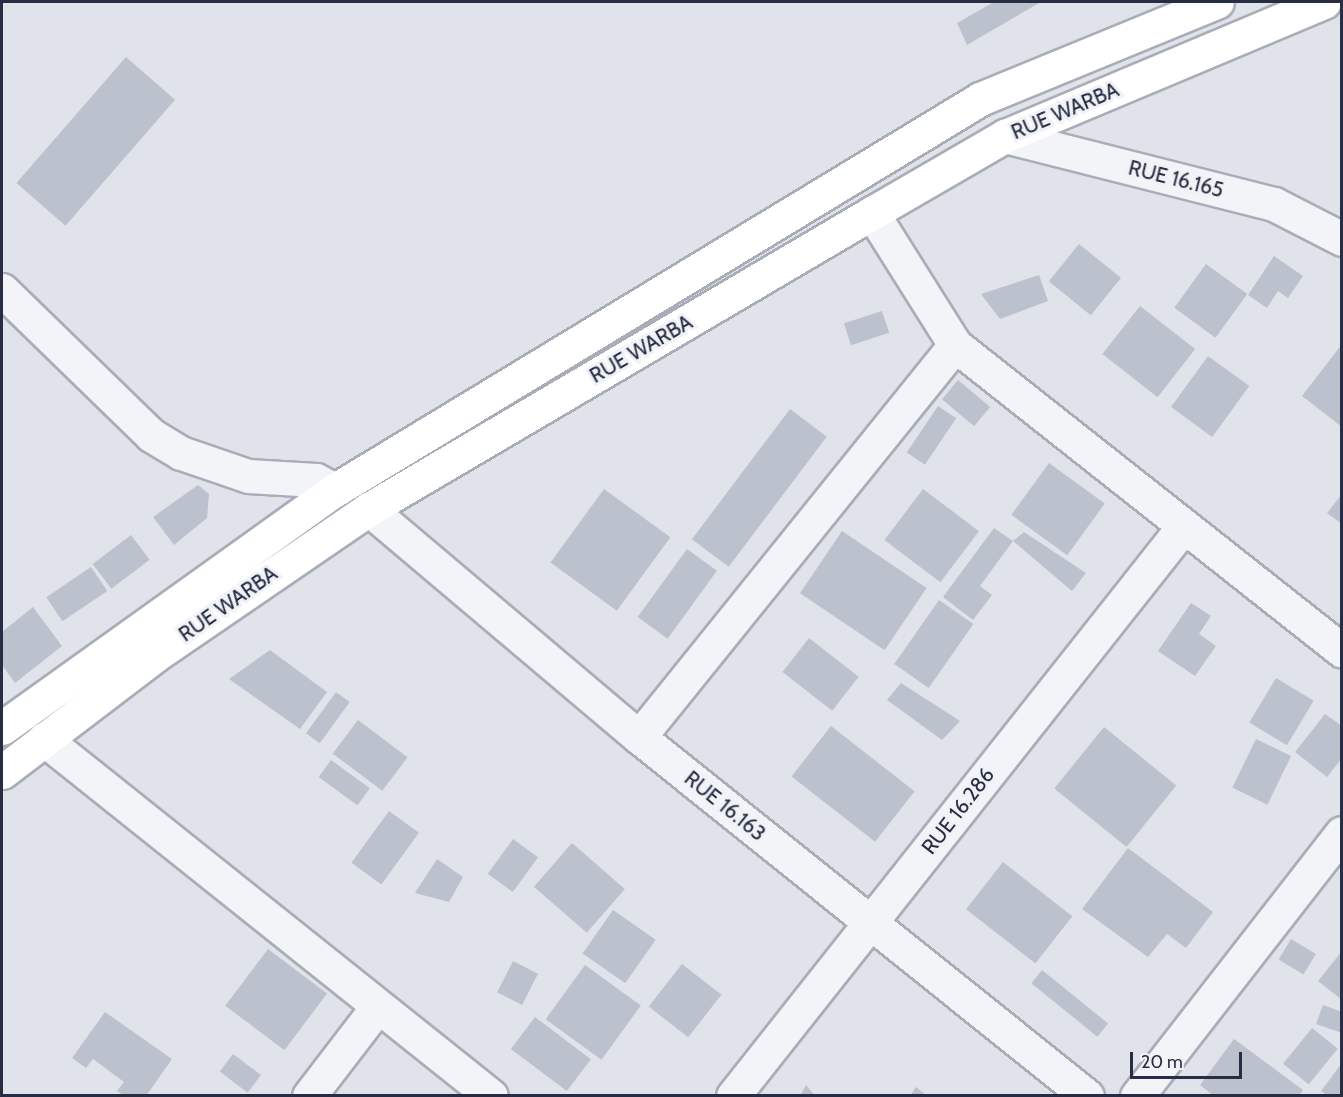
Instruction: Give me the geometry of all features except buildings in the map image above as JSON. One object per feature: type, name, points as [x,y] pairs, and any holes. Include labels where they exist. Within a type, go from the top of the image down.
[{"type":"main road","points":[[2,728],[335,490],[980,99],[1217,2]]},
{"type":"main road","name":"RUE WARBA","points":[[2,772],[153,656],[369,509],[872,213],[1005,136],[1324,2]]},
{"type":"street","name":"RUE 16.165","points":[[1005,136],[1274,204],[1341,239]]},
{"type":"street","points":[[872,213],[955,345],[1341,651]]},
{"type":"street","points":[[2,290],[151,435],[218,468],[316,480],[335,490]]},
{"type":"street","points":[[639,738],[955,345]]},
{"type":"street","name":"RUE 16.163","points":[[369,509],[639,738],[1087,1095]]},
{"type":"street","name":"RUE 16.286","points":[[733,1095],[1184,526]]},
{"type":"street","points":[[44,739],[491,1095]]},
{"type":"street","points":[[1137,1095],[1341,833]]},
{"type":"street","points":[[309,1095],[378,1006]]}]
